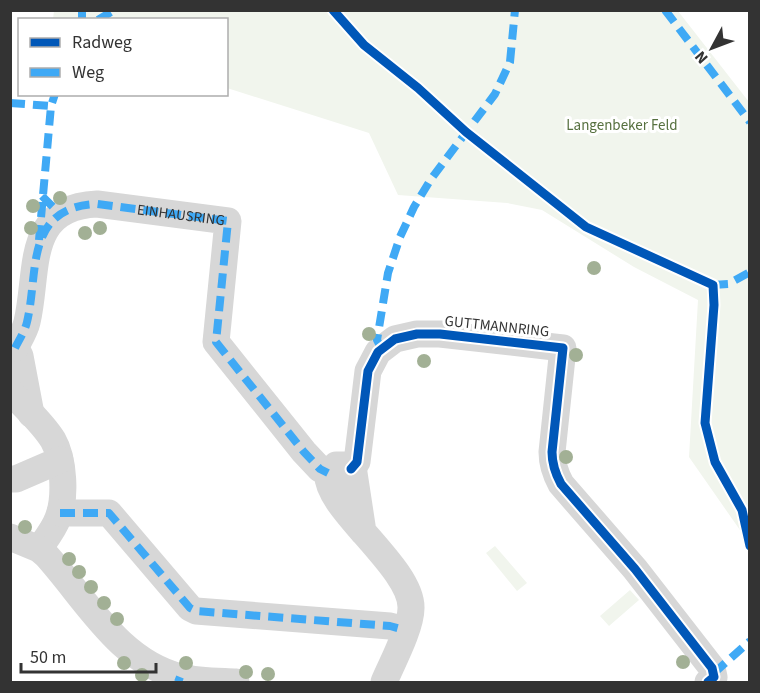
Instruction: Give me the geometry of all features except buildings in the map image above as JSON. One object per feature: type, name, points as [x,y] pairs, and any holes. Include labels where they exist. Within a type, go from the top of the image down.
[{"type":"street","name":"EINHAUSRING","points":[[13,346],[27,325],[39,240],[65,210],[97,204],[228,222],[216,342],[320,469],[339,471]]},
{"type":"street","name":"GUTTMANNRING","points":[[339,471],[357,462],[368,371],[373,359],[386,345],[404,337],[440,334],[563,348],[552,452],[556,474],[561,484],[635,569],[712,668],[714,677],[708,682]]},
{"type":"street","points":[[13,346],[22,365],[32,415]]},
{"type":"street","points":[[10,391],[52,438],[60,460],[62,475],[60,513],[39,549]]},
{"type":"street","points":[[10,478],[16,479],[60,460]]},
{"type":"street","points":[[339,471],[328,482],[330,489],[398,575],[408,593],[411,609],[384,682]]},
{"type":"street","points":[[60,513],[109,513],[190,608],[196,611],[379,625],[405,630]]},
{"type":"street","points":[[10,537],[39,549],[54,563],[122,645],[147,662],[179,680],[236,682]]},
{"type":"green space","name":"Langenbeker Feld","points":[[54,11],[678,11],[749,102],[749,543],[689,457],[698,300],[634,267],[542,210],[507,203],[398,195],[369,133],[228,88],[228,18],[53,18]]},
{"type":"green space","points":[[495,546],[527,583],[517,591],[486,553]]},
{"type":"green space","points":[[630,590],[639,600],[609,626],[600,616]]},
{"type":"marked path","points":[[82,10],[82,18]]},
{"type":"marked path","points":[[101,18],[114,10]]},
{"type":"marked path","points":[[381,348],[377,340],[388,273],[400,237],[431,179],[495,94],[510,62],[515,10]]},
{"type":"marked path","points":[[665,10],[750,122]]},
{"type":"marked path","points":[[39,240],[51,106],[54,96]]},
{"type":"marked path","points":[[10,103],[51,106]]},
{"type":"marked path","points":[[42,196],[60,214]]},
{"type":"marked path","points":[[15,348],[27,322],[39,245],[46,229],[57,217],[74,208],[97,204],[228,221],[216,342],[304,452],[320,469],[328,473]]},
{"type":"marked path","points":[[713,285],[728,284],[750,272]]},
{"type":"marked path","points":[[60,513],[109,513],[190,608],[196,611],[390,626],[405,630]]},
{"type":"marked path","points":[[714,673],[750,641]]},
{"type":"marked path","points":[[178,682],[180,677]]},
{"type":"cycle path","points":[[333,10],[364,45],[418,88],[466,132],[586,227],[713,285],[714,305],[705,423],[715,462],[742,510],[750,546]]},
{"type":"cycle path","points":[[351,469],[357,462],[368,371],[378,352],[395,339],[417,334],[440,334],[563,348],[552,452],[557,476],[561,484],[635,569],[712,668],[714,677],[708,682]]}]
